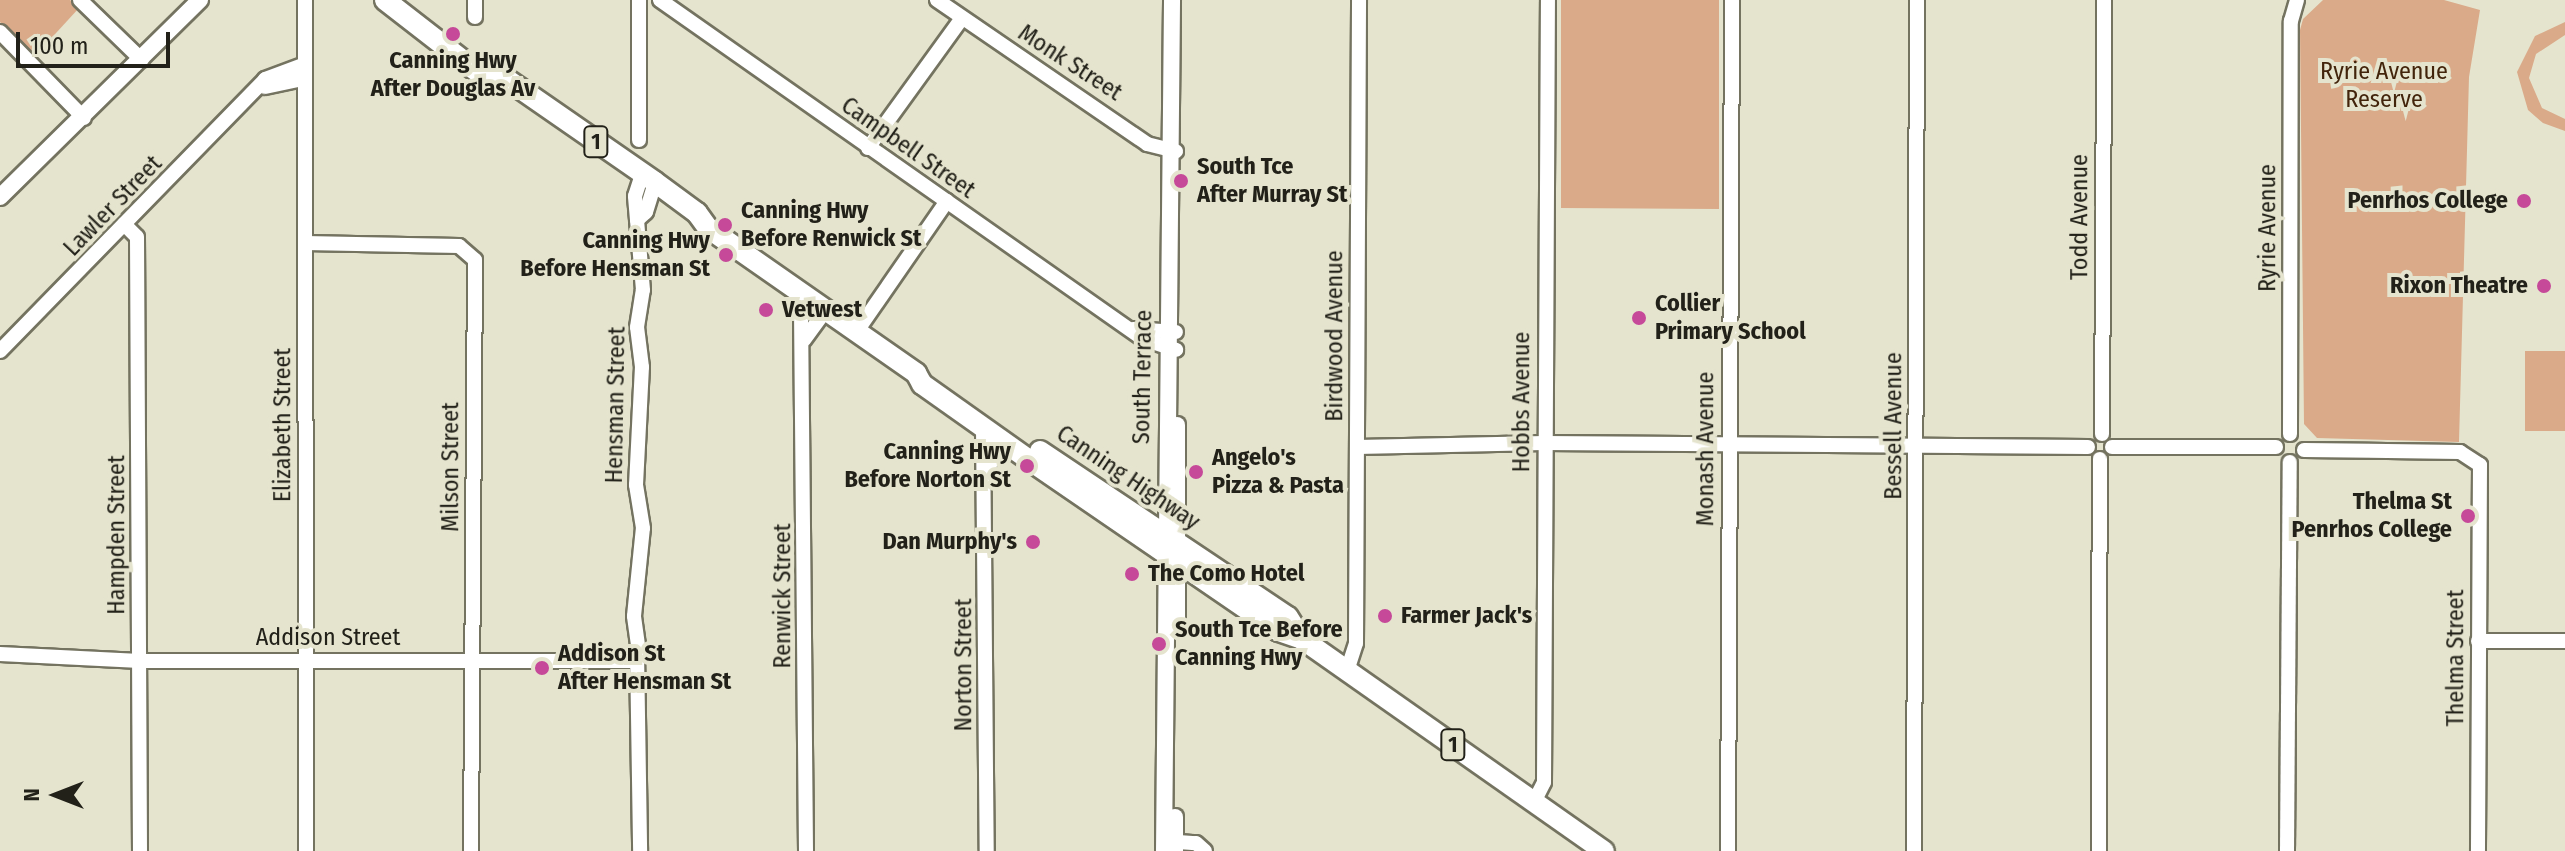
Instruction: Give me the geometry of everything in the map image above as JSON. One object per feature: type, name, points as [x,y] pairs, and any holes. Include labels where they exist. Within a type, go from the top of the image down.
[{"type":"highway","name":"Canning Highway","points":[[385,0],[478,67],[492,69],[646,184],[697,213],[708,228],[916,373],[922,384],[992,433],[1288,617],[1302,639],[1604,851]]},
{"type":"highway","name":"Canning Highway","points":[[916,373],[927,372],[1171,546]]},
{"type":"main road","points":[[0,207],[25,177],[200,0]]},
{"type":"main road","name":"South Terrace","points":[[1169,846],[1174,144],[1172,0]]},
{"type":"main road","name":"South Terrace","points":[[1174,144],[1181,0]]},
{"type":"main road","points":[[0,197],[25,177]]},
{"type":"street","points":[[80,0],[142,60]]},
{"type":"street","name":"Elizabeth Street","points":[[305,0],[306,851]]},
{"type":"street","points":[[475,0],[475,17]]},
{"type":"street","points":[[639,0],[639,140]]},
{"type":"street","name":"Campbell Street","points":[[660,0],[868,148],[1133,329],[1172,350]]},
{"type":"street","name":"Monk Street","points":[[937,0],[1140,135],[1147,144],[1174,144]]},
{"type":"street","name":"Birdwood Avenue","points":[[1347,671],[1356,643],[1359,0]]},
{"type":"street","name":"Hobbs Avenue","points":[[1534,802],[1544,782],[1548,0]]},
{"type":"street","name":"Monash Avenue","points":[[1728,851],[1732,0]]},
{"type":"street","name":"Bessell Avenue","points":[[1914,851],[1917,0]]},
{"type":"street","name":"Todd Avenue","points":[[2102,434],[2104,0]]},
{"type":"street","name":"Ryrie Avenue","points":[[2286,0],[2291,21],[2290,434]]},
{"type":"street","name":"Ryrie Avenue","points":[[2291,21],[2297,0]]},
{"type":"street","points":[[868,148],[962,18]]},
{"type":"street","points":[[0,32],[84,118]]},
{"type":"street","name":"Lawler Street","points":[[0,351],[258,91],[303,72]]},
{"type":"street","name":"Hensman Street","points":[[640,851],[641,703],[636,661],[638,645],[634,629],[643,528],[636,462],[642,356],[637,327],[643,290],[637,220],[646,184]]},
{"type":"street","points":[[857,331],[947,201]]},
{"type":"street","name":"Hampden Street","points":[[124,224],[137,237],[140,851]]},
{"type":"street","name":"Milson Street","points":[[305,243],[459,246],[475,260],[471,851]]},
{"type":"street","name":"Renwick Street","points":[[806,851],[804,340],[801,313],[819,305]]},
{"type":"street","name":"Campbell Street","points":[[1133,329],[1172,332]]},
{"type":"street","name":"Norton Street","points":[[987,851],[985,479],[992,433]]},
{"type":"street","points":[[2088,447],[2092,437],[2102,434],[2112,447]]},
{"type":"street","points":[[2099,851],[2100,459],[2112,447],[2276,447],[2290,434],[2299,437],[2304,450],[2290,462],[2287,851]]},
{"type":"street","points":[[1357,447],[1544,443],[2088,447],[2100,459]]},
{"type":"street","points":[[2276,447],[2282,459],[2290,462]]},
{"type":"street","name":"Thelma Street","points":[[2304,450],[2460,452],[2480,465],[2478,851]]},
{"type":"street","points":[[2478,641],[2565,641]]},
{"type":"street","name":"Addison Street","points":[[0,654],[20,659]]},
{"type":"street","name":"Addison Street","points":[[0,661],[636,661]]},
{"type":"street","points":[[1169,846],[1196,843],[1205,851]]},
{"type":"green space","points":[[0,0],[70,0],[79,8],[34,57],[0,22]]},
{"type":"green space","points":[[1561,0],[1719,0],[1719,209],[1561,208]]},
{"type":"green space","name":"Ryrie Avenue Reserve","points":[[2323,0],[2444,0],[2480,10],[2469,77],[2459,442],[2317,438],[2304,424],[2300,30],[2303,19]]},
{"type":"green space","points":[[2565,22],[2565,35],[2536,54],[2529,78],[2542,108],[2565,119],[2565,131],[2543,123],[2528,110],[2517,72],[2535,36]]},
{"type":"green space","points":[[2525,351],[2565,351],[2565,431],[2525,431]]},
{"type":"place","name":"Canning Hwy After Douglas Av","points":[[453,34]]},
{"type":"place","name":"South Tce After Murray St","points":[[1181,181]]},
{"type":"place","name":"Penrhos College","points":[[2524,201]]},
{"type":"place","name":"Canning Hwy Before Renwick St","points":[[725,225]]},
{"type":"place","name":"Canning Hwy Before Hensman St","points":[[726,255]]},
{"type":"place","name":"Rixon Theatre","points":[[2544,286]]},
{"type":"place","name":"Vetwest","points":[[766,310]]},
{"type":"place","name":"Collier Primary School","points":[[1639,318]]},
{"type":"place","name":"Canning Hwy Before Norton St","points":[[1027,466]]},
{"type":"place","name":"Angelo's Pizza & Pasta","points":[[1196,472]]},
{"type":"place","name":"Thelma St Penrhos College","points":[[2468,516]]},
{"type":"place","name":"Dan Murphy's","points":[[1033,542]]},
{"type":"place","name":"The Como Hotel","points":[[1132,574]]},
{"type":"place","name":"Farmer Jack's","points":[[1385,616]]},
{"type":"place","name":"South Tce Before Canning Hwy","points":[[1159,644]]},
{"type":"place","name":"Addison St After Hensman St","points":[[542,668]]}]
